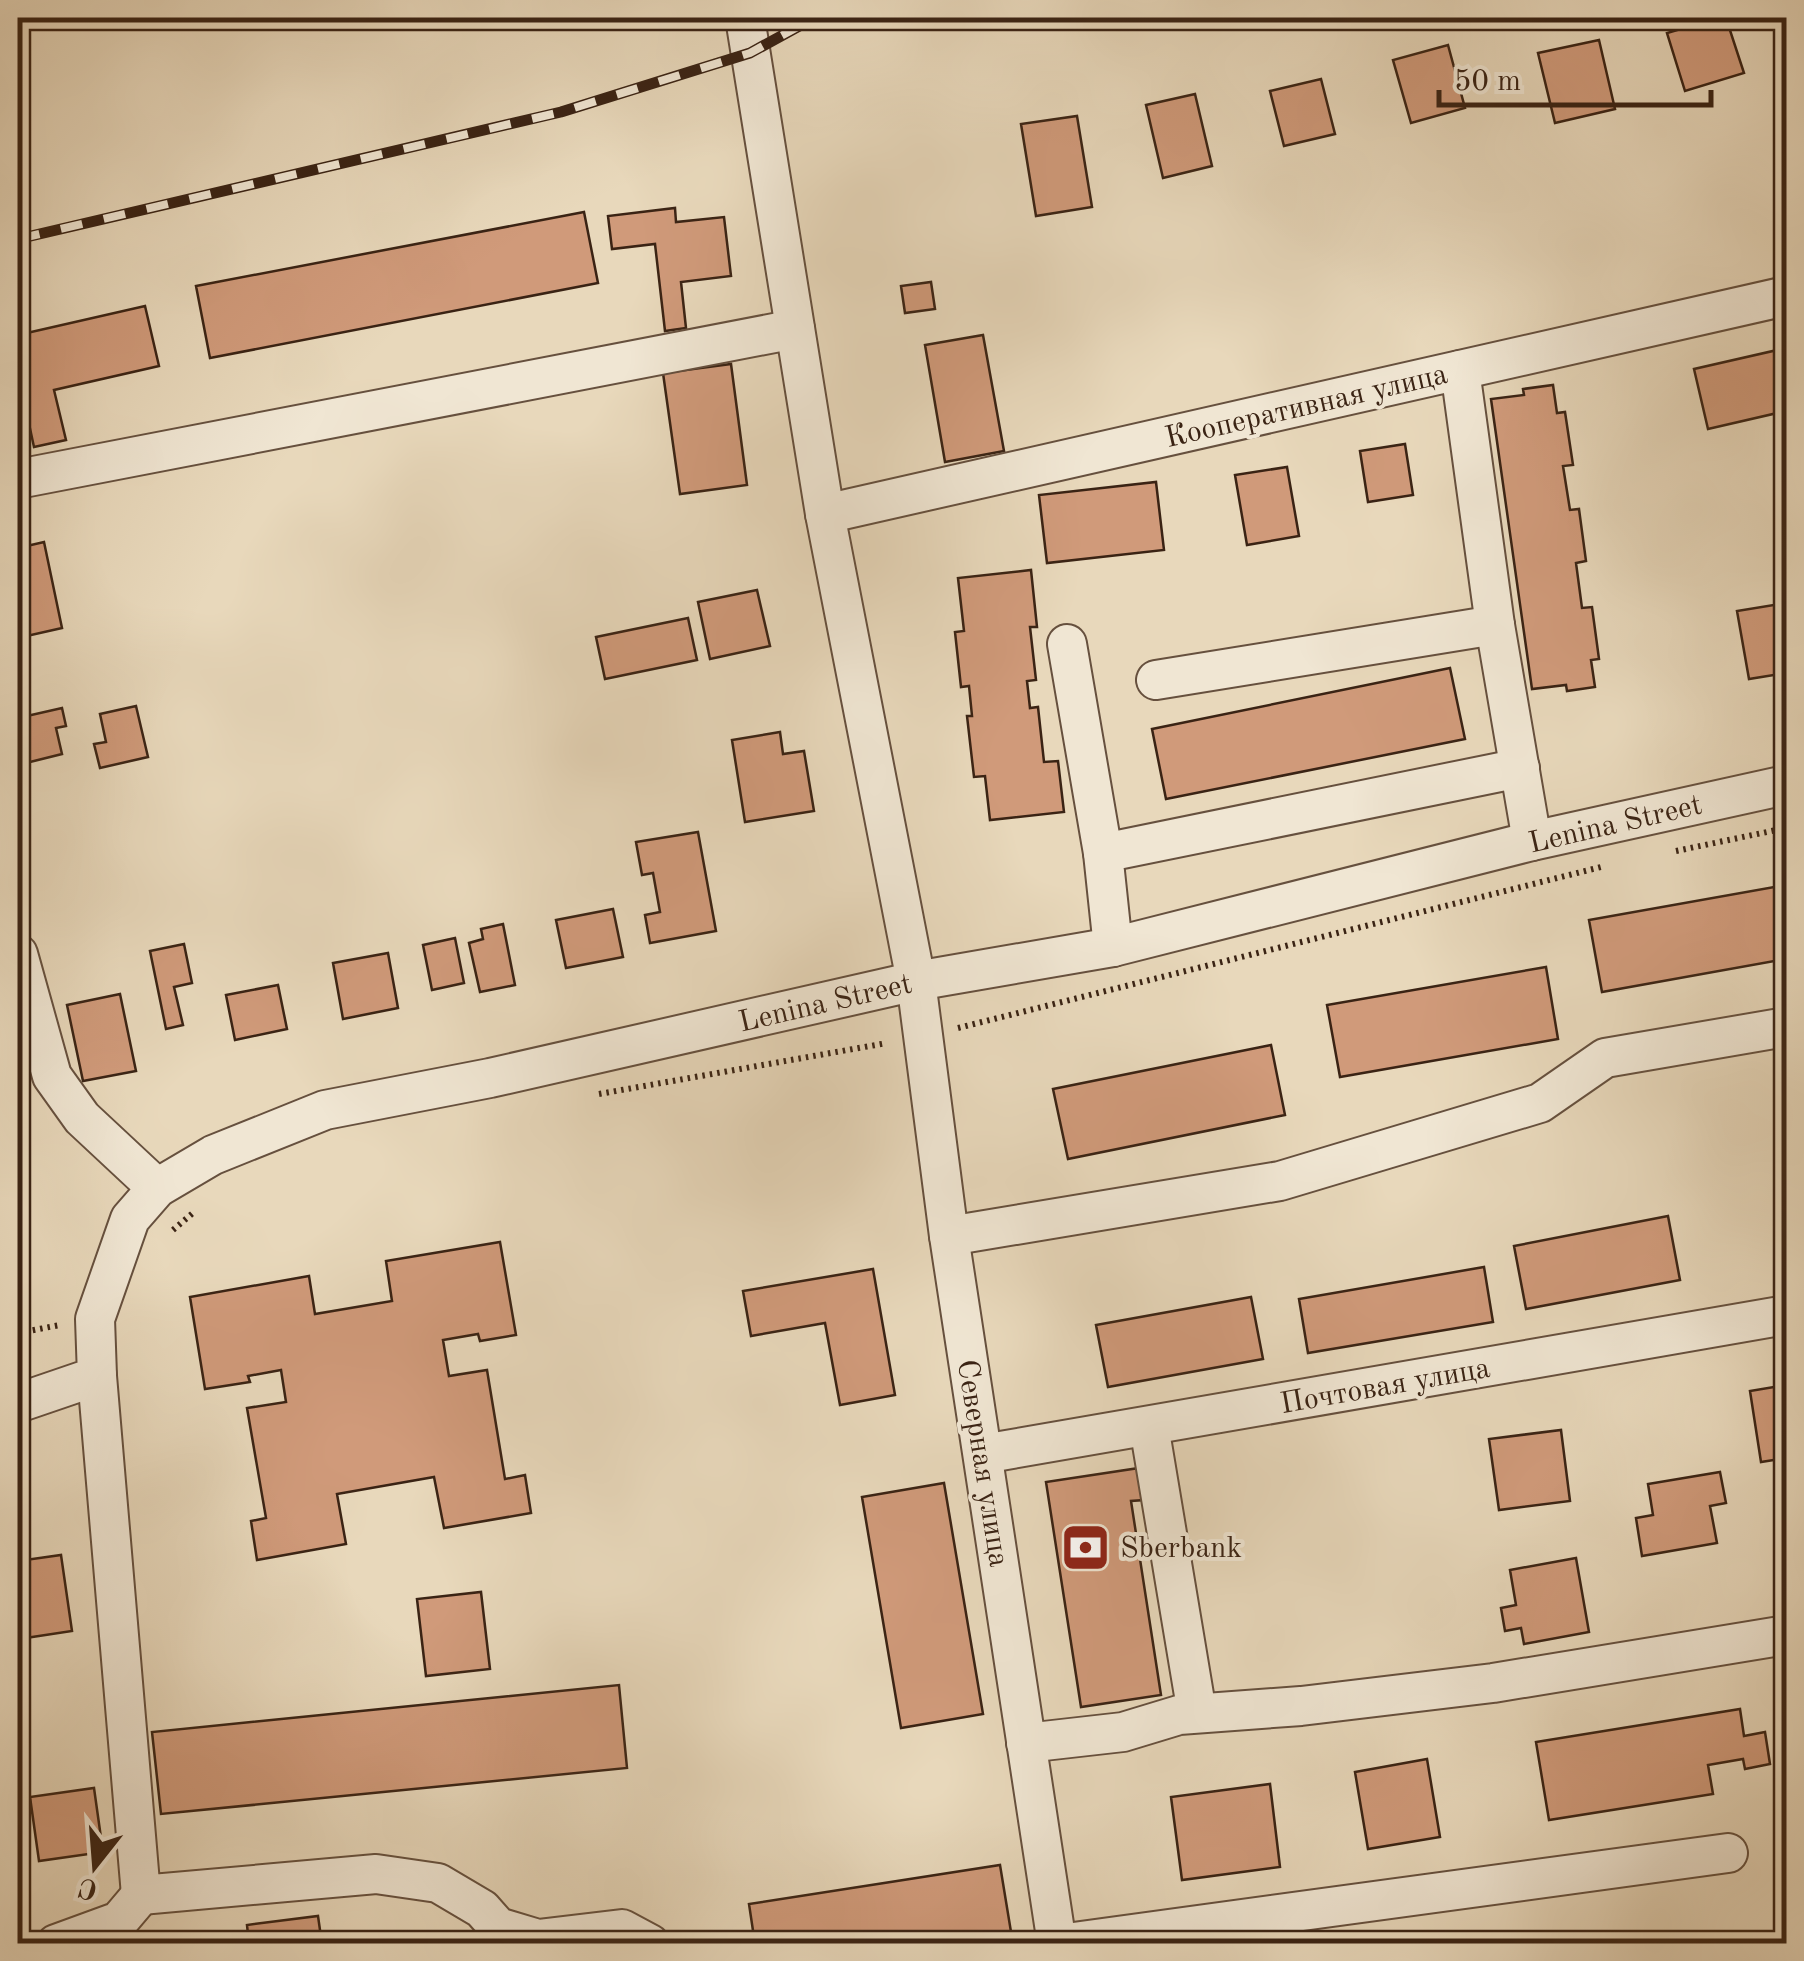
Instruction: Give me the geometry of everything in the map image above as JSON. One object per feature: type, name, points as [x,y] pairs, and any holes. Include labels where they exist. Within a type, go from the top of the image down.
[{"type":"street","name":"Северная улица","points":[[746,18],[826,514],[916,981],[982,1454],[1058,1944]]},
{"type":"street","name":"Кооперативная улица","points":[[826,514],[1786,296]]},
{"type":"street","points":[[18,478],[795,329]]},
{"type":"street","points":[[1460,370],[1495,625],[1532,841]]},
{"type":"street","points":[[1156,680],[1495,625]]},
{"type":"street","points":[[1068,644],[1103,853],[1113,947]]},
{"type":"street","points":[[1103,853],[1520,768]]},
{"type":"street","name":"Lenina Street","points":[[141,1895],[95,1319],[130,1219],[157,1188],[212,1155],[325,1110],[490,1078],[916,981],[1113,947],[1532,841],[1786,784]]},
{"type":"street","points":[[18,954],[52,1076],[82,1118],[157,1188]]},
{"type":"street","points":[[950,1236],[1280,1181],[1540,1103],[1605,1058],[1786,1026]]},
{"type":"street","name":"Почтовая улица","points":[[982,1454],[1786,1315]]},
{"type":"street","points":[[18,1404],[97,1376]]},
{"type":"street","points":[[1148,1426],[1196,1713]]},
{"type":"street","points":[[1026,1743],[1122,1732],[1179,1715],[1300,1706],[1493,1683],[1786,1635]]},
{"type":"street","points":[[1058,1944],[1728,1854]]},
{"type":"street","points":[[56,1944],[119,1921],[141,1895],[376,1874],[438,1883],[482,1909],[498,1927],[538,1939],[622,1929],[650,1944]]},
{"type":"path","points":[[1661,854],[1786,828]]},
{"type":"path","points":[[590,1096],[923,1037],[1606,866]]},
{"type":"path","points":[[166,1236],[208,1202]]},
{"type":"path","points":[[18,1333],[95,1319]]},
{"type":"building","points":[[1726,18],[1744,73],[1685,91],[1667,33]]},
{"type":"building","points":[[1599,40],[1615,109],[1555,123],[1538,53]]},
{"type":"building","points":[[1448,45],[1465,108],[1411,123],[1393,60]]},
{"type":"building","points":[[1321,79],[1335,134],[1284,146],[1270,91]]},
{"type":"building","points":[[1195,94],[1212,166],[1163,178],[1146,105]]},
{"type":"building","points":[[1077,116],[1092,207],[1036,216],[1021,124]]},
{"type":"building","points":[[675,208],[676,222],[724,217],[731,276],[681,282],[686,328],[665,331],[655,244],[612,249],[608,216]]},
{"type":"building","points":[[584,212],[598,283],[210,358],[196,286]]},
{"type":"building","points":[[931,282],[935,309],[905,313],[901,286]]},
{"type":"building","points":[[145,306],[159,366],[54,390],[66,440],[34,447],[23,396],[18,397],[18,335]]},
{"type":"building","points":[[983,335],[1004,451],[945,462],[925,345]]},
{"type":"building","points":[[1786,348],[1786,411],[1708,429],[1694,369]]},
{"type":"building","points":[[731,364],[747,485],[680,494],[663,373]]},
{"type":"building","points":[[1553,385],[1557,413],[1565,412],[1573,465],[1563,466],[1570,510],[1579,509],[1586,561],[1576,563],[1582,608],[1592,607],[1599,659],[1591,660],[1595,687],[1567,691],[1566,685],[1532,689],[1491,399],[1524,395],[1523,389]]},
{"type":"building","points":[[1405,444],[1413,495],[1368,502],[1360,451]]},
{"type":"building","points":[[1287,467],[1299,536],[1247,545],[1235,475]]},
{"type":"building","points":[[1156,482],[1164,550],[1047,563],[1039,495]]},
{"type":"building","points":[[44,542],[62,628],[18,638],[18,548]]},
{"type":"building","points":[[1031,570],[1037,627],[1030,627],[1036,680],[1027,681],[1030,708],[1038,707],[1044,762],[1058,761],[1064,812],[990,820],[985,776],[974,777],[967,716],[972,716],[969,686],[961,687],[955,632],[964,631],[958,578]]},
{"type":"building","points":[[757,590],[770,646],[710,659],[698,602]]},
{"type":"building","points":[[1786,603],[1786,673],[1749,679],[1737,611]]},
{"type":"building","points":[[688,618],[697,660],[605,679],[596,637]]},
{"type":"building","points":[[1450,668],[1465,739],[1166,799],[1152,729]]},
{"type":"building","points":[[136,706],[148,757],[100,768],[94,744],[106,742],[100,714]]},
{"type":"building","points":[[62,708],[66,726],[56,728],[62,754],[18,765],[18,718]]},
{"type":"building","points":[[780,732],[783,754],[804,751],[814,811],[745,822],[732,740]]},
{"type":"building","points":[[698,832],[716,931],[650,943],[645,915],[660,912],[653,873],[642,875],[636,842]]},
{"type":"building","points":[[1786,885],[1786,959],[1602,992],[1589,920]]},
{"type":"building","points":[[613,909],[623,957],[566,968],[556,920]]},
{"type":"building","points":[[503,924],[515,985],[480,992],[469,943],[483,939],[481,929]]},
{"type":"building","points":[[455,938],[464,983],[432,990],[423,945]]},
{"type":"building","points":[[184,944],[192,983],[174,987],[183,1025],[166,1029],[150,951]]},
{"type":"building","points":[[388,953],[398,1008],[343,1019],[333,963]]},
{"type":"building","points":[[1546,967],[1558,1039],[1340,1077],[1327,1005]]},
{"type":"building","points":[[278,985],[287,1029],[235,1040],[226,995]]},
{"type":"building","points":[[120,994],[136,1071],[83,1081],[67,1005]]},
{"type":"building","points":[[1271,1045],[1285,1115],[1068,1159],[1053,1089]]},
{"type":"building","points":[[1668,1216],[1680,1280],[1526,1309],[1514,1246]]},
{"type":"building","points":[[500,1242],[516,1335],[480,1341],[478,1334],[443,1340],[449,1376],[487,1370],[505,1479],[525,1475],[531,1513],[444,1528],[434,1477],[337,1494],[346,1544],[257,1560],[251,1521],[266,1518],[247,1408],[286,1402],[281,1370],[248,1376],[250,1382],[205,1389],[190,1297],[309,1276],[315,1314],[392,1301],[386,1261]]},
{"type":"building","points":[[1484,1267],[1493,1322],[1308,1353],[1299,1299]]},
{"type":"building","points":[[873,1269],[895,1395],[840,1405],[825,1323],[751,1336],[743,1291]]},
{"type":"building","points":[[1251,1297],[1263,1359],[1108,1387],[1096,1325]]},
{"type":"building","points":[[1786,1385],[1786,1458],[1761,1462],[1750,1391]]},
{"type":"building","points":[[1561,1430],[1570,1501],[1499,1510],[1489,1439]]},
{"type":"building","points":[[1139,1468],[1144,1500],[1131,1501],[1161,1695],[1081,1707],[1046,1482]]},
{"type":"building","points":[[1720,1472],[1726,1503],[1710,1506],[1717,1543],[1642,1556],[1636,1518],[1653,1515],[1648,1484]]},
{"type":"building","points":[[944,1483],[983,1714],[901,1728],[862,1497]]},
{"type":"building","points":[[1786,1524],[1786,1577],[1776,1526]]},
{"type":"building","points":[[61,1555],[72,1631],[19,1639],[18,1561]]},
{"type":"building","points":[[1576,1558],[1589,1632],[1524,1644],[1521,1628],[1505,1631],[1501,1608],[1516,1605],[1510,1570]]},
{"type":"building","points":[[481,1592],[490,1669],[426,1676],[417,1599]]},
{"type":"building","points":[[619,1685],[627,1768],[161,1814],[152,1732]]},
{"type":"building","points":[[1740,1709],[1744,1736],[1765,1732],[1770,1764],[1745,1769],[1743,1759],[1708,1765],[1713,1794],[1549,1820],[1536,1742]]},
{"type":"building","points":[[1427,1759],[1440,1837],[1368,1849],[1355,1772]]},
{"type":"building","points":[[1270,1784],[1280,1867],[1182,1880],[1171,1797]]},
{"type":"building","points":[[94,1788],[103,1852],[39,1861],[30,1797]]},
{"type":"building","points":[[1000,1865],[1013,1944],[755,1944],[749,1904]]},
{"type":"building","points":[[318,1916],[322,1944],[249,1944],[247,1925]]},
{"type":"railway","points":[[18,239],[561,112],[750,53],[814,18]]},
{"type":"place","name":"Sberbank","points":[[1085,1547]]}]
